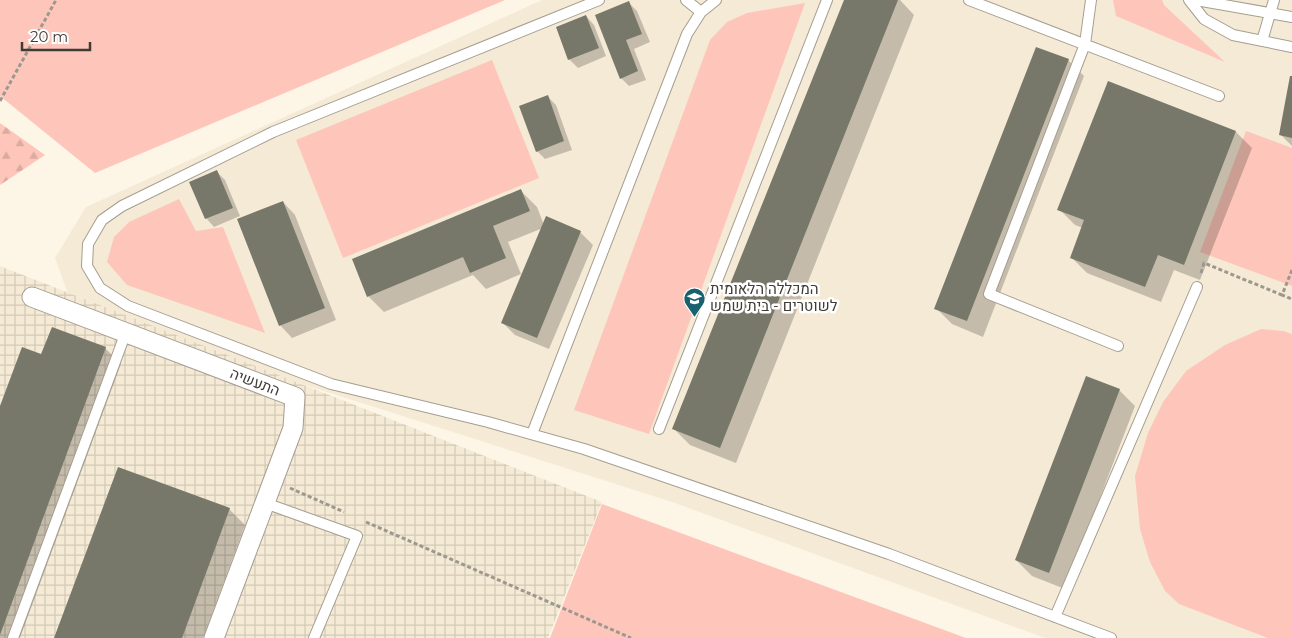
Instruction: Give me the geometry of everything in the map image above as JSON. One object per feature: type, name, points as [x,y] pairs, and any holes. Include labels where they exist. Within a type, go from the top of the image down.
[{"type":"street","name":"התעשיה","points":[[32,297],[295,397],[293,428],[214,638]]},
{"type":"lane","points":[[599,0],[273,132],[122,206],[102,220],[88,244],[87,266],[100,288],[128,306],[331,384],[488,422],[584,449],[890,554],[1110,638]]},
{"type":"lane","points":[[686,0],[701,12]]},
{"type":"lane","points":[[532,434],[687,34],[701,12],[716,0]]},
{"type":"lane","points":[[659,429],[827,0]]},
{"type":"lane","points":[[969,0],[1219,96]]},
{"type":"lane","points":[[1091,0],[1085,44],[989,294],[1118,346]]},
{"type":"lane","points":[[1189,0],[1204,19],[1232,35],[1292,47]]},
{"type":"lane","points":[[1196,0],[1292,17]]},
{"type":"lane","points":[[1262,41],[1274,0]]},
{"type":"lane","points":[[1056,617],[1197,287]]},
{"type":"lane","points":[[13,638],[126,332]]},
{"type":"lane","points":[[265,503],[357,536],[314,638]]},
{"type":"path","points":[[0,102],[56,0]]},
{"type":"path","points":[[1197,287],[1204,263],[1292,299]]},
{"type":"path","points":[[1282,295],[1292,270]]},
{"type":"path","points":[[273,481],[345,512]]},
{"type":"path","points":[[362,520],[631,638]]},
{"type":"shaded area","name":"המכללה הלאומית לשוטרים - בית שמש","points":[[542,0],[1292,0],[1292,638],[1045,638],[672,502],[120,326],[73,308],[55,258],[86,207]]},
{"type":"shaded area","points":[[0,266],[602,502],[548,638],[0,638]]},
{"type":"green space","points":[[0,0],[505,0],[95,173],[0,96]]},
{"type":"green space","points":[[1113,0],[1162,0],[1164,5],[1225,62],[1116,16]]},
{"type":"green space","points":[[805,3],[649,434],[574,410],[710,40],[727,22],[747,13]]},
{"type":"green space","points":[[492,60],[539,178],[343,258],[296,140]]},
{"type":"green space","points":[[0,123],[45,155],[0,185]]},
{"type":"green space","points":[[1246,131],[1292,148],[1292,286],[1200,252]]},
{"type":"green space","points":[[179,199],[196,231],[223,227],[265,333],[127,285],[107,262],[114,237],[129,222]]},
{"type":"green space","points":[[1261,329],[1283,331],[1292,334],[1292,638],[1268,638],[1179,604],[1165,591],[1150,562],[1140,529],[1135,476],[1148,433],[1163,402],[1186,371],[1225,345]]},
{"type":"green space","points":[[602,504],[966,638],[550,638]]},
{"type":"building","points":[[844,0],[898,0],[720,448],[672,429]]},
{"type":"building","points":[[629,1],[642,34],[626,40],[638,71],[620,79],[595,15]]},
{"type":"building","points":[[586,15],[599,48],[568,60],[556,27]]},
{"type":"building","points":[[1036,47],[1069,59],[967,321],[934,309]]},
{"type":"building","points":[[1290,76],[1292,76],[1292,138],[1279,135]]},
{"type":"building","points":[[1108,81],[1236,131],[1184,265],[1158,255],[1145,287],[1070,258],[1084,220],[1057,210]]},
{"type":"building","points":[[548,95],[564,141],[536,152],[519,106]]},
{"type":"building","points":[[217,170],[233,208],[205,219],[189,182]]},
{"type":"building","points":[[521,189],[530,211],[493,226],[506,258],[470,273],[463,257],[367,297],[352,259]]},
{"type":"building","points":[[283,201],[325,308],[279,326],[237,219]]},
{"type":"building","points":[[546,216],[581,231],[537,338],[501,323]]},
{"type":"building","points":[[52,327],[106,347],[0,635],[0,406],[22,347],[41,354]]},
{"type":"building","points":[[1086,376],[1120,389],[1049,573],[1015,560]]},
{"type":"building","points":[[118,467],[230,508],[182,638],[54,638]]},
{"type":"place","name":"המכללה הלאומית לשוטרים - בית שמש","points":[[694,317]]}]
